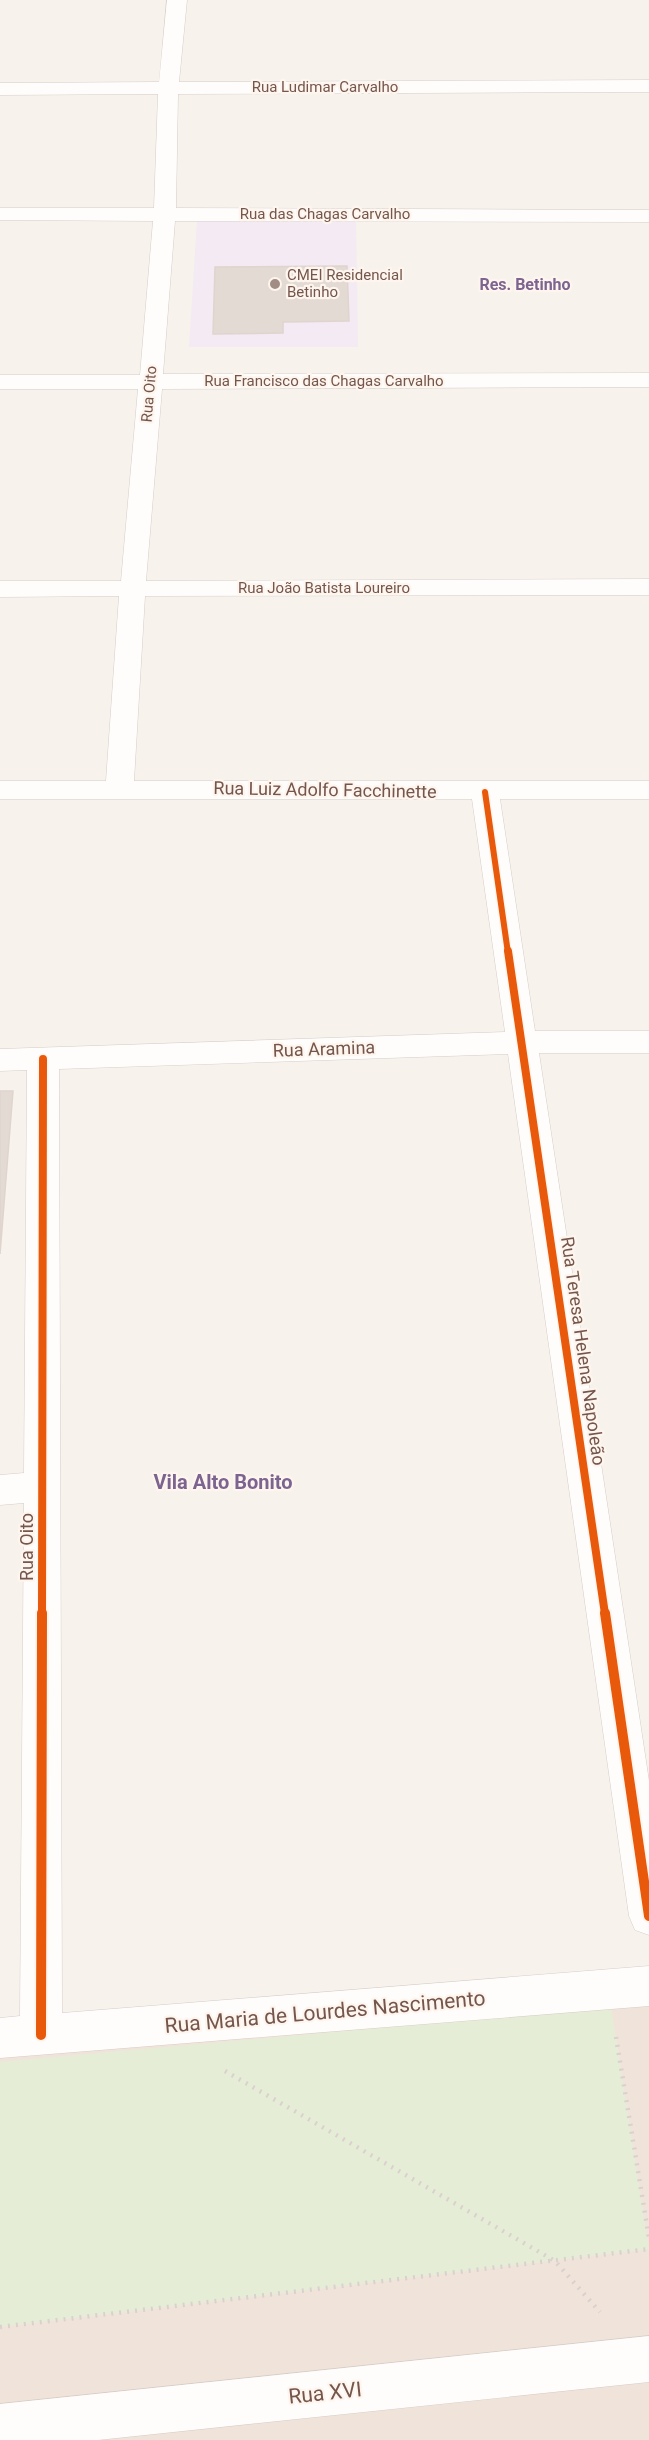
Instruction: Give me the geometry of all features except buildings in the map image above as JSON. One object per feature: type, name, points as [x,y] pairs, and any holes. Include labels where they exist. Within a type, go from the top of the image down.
[{"type":"street","name":"Rua Oito","points":[[119,789],[133,588],[165,213],[168,88],[177,0]]},
{"type":"street","name":"Rua Ludimar Carvalho","points":[[0,89],[649,86]]},
{"type":"street","name":"Rua das Chagas Carvalho","points":[[0,214],[649,216]]},
{"type":"street","name":"Rua Francisco das Chagas Carvalho","points":[[0,382],[649,380]]},
{"type":"street","name":"Rua João Batista Loureiro","points":[[0,589],[649,587]]},
{"type":"street","name":"Rua Luiz Adolfo Facchinette","points":[[0,790],[485,792],[649,790]]},
{"type":"street","name":"Rua Teresa Helena Napoleão","points":[[485,792],[649,1916]]},
{"type":"street","name":"Rua Aramina","points":[[0,1060],[523,1042],[649,1042]]},
{"type":"street","name":"Rua Oito","points":[[41,2035],[43,1059]]},
{"type":"street","points":[[0,1490],[42,1487]]},
{"type":"street","name":"Rua Maria de Lourdes Nascimento","points":[[0,2038],[649,1986]]},
{"type":"street","name":"Rua XVI","points":[[0,2427],[646,2360]]},
{"type":"path","points":[[223,2070],[555,2261],[646,2360]]},
{"type":"path","points":[[0,2327],[649,2249]]},
{"type":"shaded area","name":"CMEI Residencial Betinho","points":[[197,221],[356,221],[358,347],[189,347]]},
{"type":"shaded area","points":[[649,1986],[649,2440],[0,2440],[0,2038]]},
{"type":"green space","points":[[611,2007],[649,2249],[0,2327],[0,2062]]},
{"type":"cycle path","points":[[485,792],[649,1916]]},
{"type":"cycle path","points":[[41,2035],[43,1059]]},
{"type":"place","name":"CMEI Residencial Betinho","points":[[275,284]]},
{"type":"district","name":"Res. Betinho","points":[[525,284]]},
{"type":"district","name":"Vila Alto Bonito","points":[[223,1482]]}]
